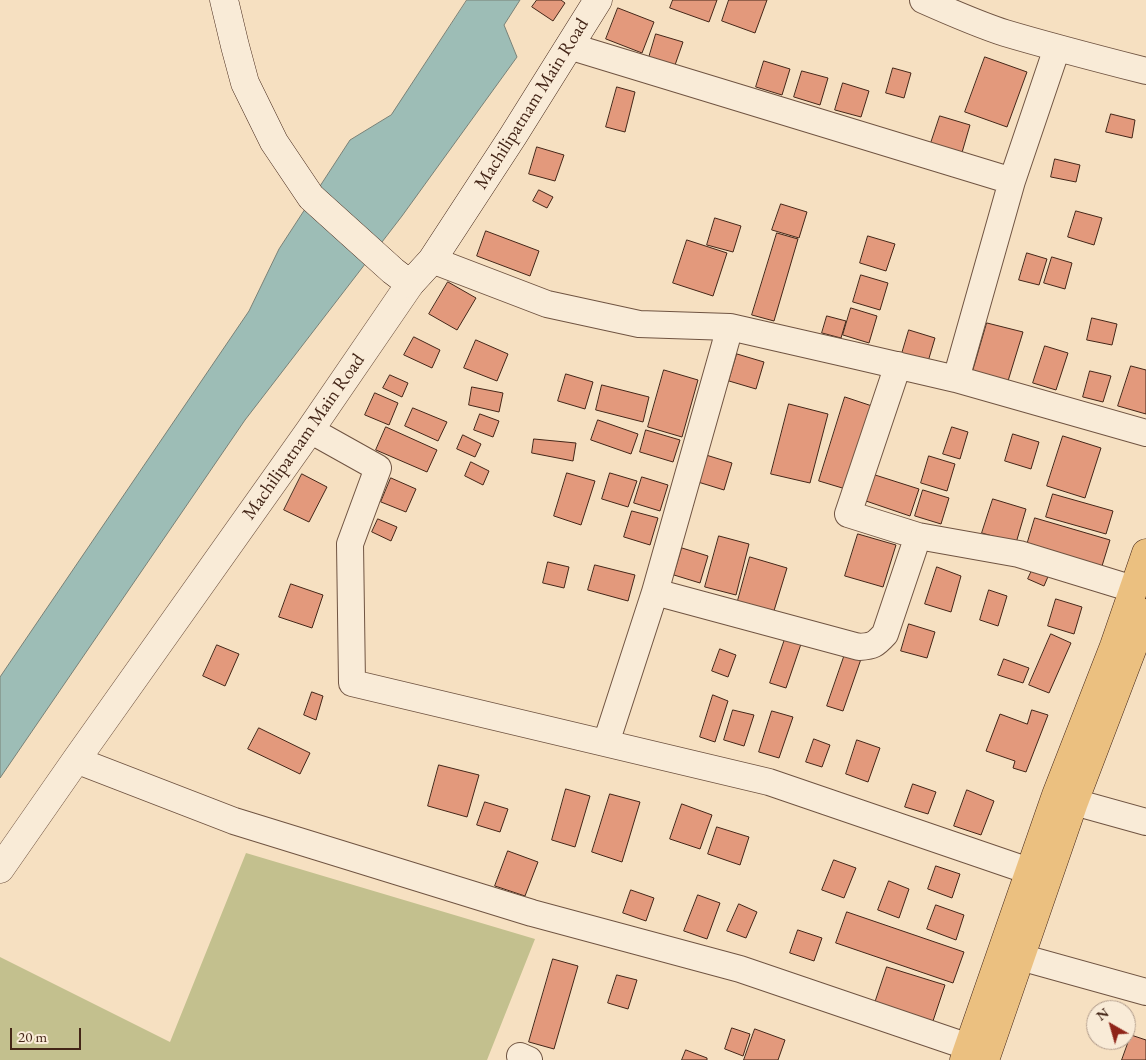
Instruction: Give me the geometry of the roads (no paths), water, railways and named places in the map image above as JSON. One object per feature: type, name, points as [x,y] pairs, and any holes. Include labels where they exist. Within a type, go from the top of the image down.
[{"type":"main road","points":[[973,1056],[1029,871],[1056,795],[1114,646],[1146,553]]},
{"type":"main road","points":[[973,1056],[1020,957],[1074,802],[1139,654],[1146,613]]},
{"type":"street","points":[[224,0],[234,46],[245,82],[274,142],[312,197],[401,278]]},
{"type":"street","name":"Machilipatnam Main Road","points":[[0,869],[310,430],[401,278],[432,260],[513,136],[598,0]]},
{"type":"street","points":[[923,0],[1003,32],[1146,71]]},
{"type":"street","points":[[569,46],[1012,181]]},
{"type":"street","points":[[956,379],[1012,181],[1057,48]]},
{"type":"street","points":[[432,260],[548,304],[638,324],[730,327],[956,379],[1146,433]]},
{"type":"street","points":[[606,743],[655,592],[730,327]]},
{"type":"street","points":[[898,365],[848,514],[918,536],[1019,554],[1133,589]]},
{"type":"street","points":[[310,430],[378,468],[350,544],[352,683],[769,782],[1029,871]]},
{"type":"street","points":[[655,592],[859,647],[872,646],[879,642],[885,634],[918,536]]},
{"type":"street","points":[[76,760],[234,821],[532,913],[740,969],[973,1056]]},
{"type":"street","points":[[1074,802],[1146,822]]},
{"type":"street","points":[[1020,957],[1146,992]]},
{"type":"water","points":[[467,0],[520,0],[504,25],[517,57],[402,216],[245,420],[0,778],[0,677],[249,311],[279,249],[350,140],[391,115]]}]
